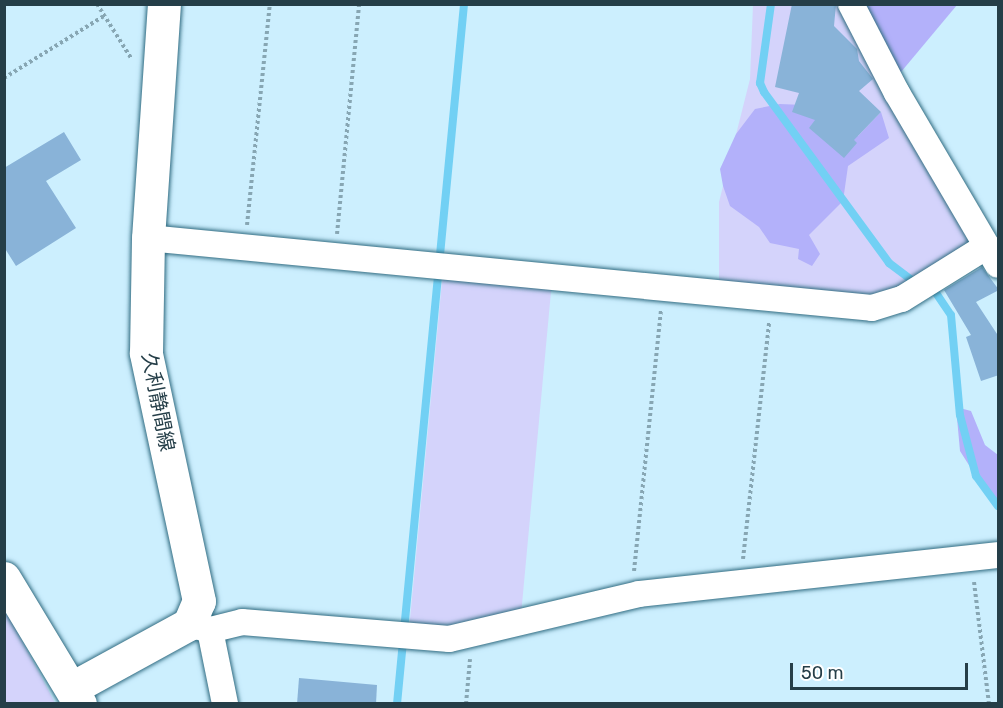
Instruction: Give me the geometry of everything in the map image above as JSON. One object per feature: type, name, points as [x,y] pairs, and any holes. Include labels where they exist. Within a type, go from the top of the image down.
[{"type":"main road","name":"久利静間線","points":[[164,4],[148,237],[146,353],[199,601],[200,627]]},
{"type":"main road","points":[[4,578],[76,696],[200,627]]},
{"type":"street","points":[[148,237],[872,308],[902,299],[993,256],[897,93],[851,4]]},
{"type":"street","points":[[225,704],[200,627],[242,622],[449,639],[631,596],[999,555]]},
{"type":"path","points":[[97,4],[134,62]]},
{"type":"path","points":[[245,247],[270,4]]},
{"type":"path","points":[[335,256],[359,4]]},
{"type":"path","points":[[4,78],[104,16]]},
{"type":"path","points":[[631,596],[663,288]]},
{"type":"path","points":[[740,584],[772,298]]},
{"type":"path","points":[[972,558],[989,704]]},
{"type":"path","points":[[466,704],[472,634]]},
{"type":"shaded area","points":[[753,5],[841,5],[976,241],[895,298],[719,284],[719,202],[750,79]]},
{"type":"shaded area","points":[[860,5],[957,5],[896,78]]},
{"type":"shaded area","points":[[780,104],[827,106],[858,136],[881,112],[889,138],[848,166],[843,201],[809,235],[820,254],[812,266],[798,259],[799,249],[770,243],[759,227],[730,206],[723,186],[720,169],[736,134],[755,109]]},
{"type":"shaded area","points":[[443,271],[552,281],[521,615],[463,631],[409,630]]},
{"type":"shaded area","points":[[956,407],[971,411],[985,445],[998,455],[998,511],[960,451]]},
{"type":"shaded area","points":[[4,608],[40,674],[55,703],[5,703]]},
{"type":"building","points":[[792,4],[836,4],[834,26],[857,49],[859,61],[873,79],[859,91],[881,112],[854,140],[857,143],[844,158],[809,128],[815,120],[792,112],[799,93],[775,87]]},
{"type":"building","points":[[64,132],[81,160],[46,181],[76,228],[16,266],[4,247],[4,168]]},
{"type":"building","points":[[982,267],[999,290],[976,302],[999,337],[999,375],[981,381],[966,337],[971,335],[944,290]]},
{"type":"building","points":[[299,678],[377,685],[376,704],[297,704]]},
{"type":"waterway","points":[[397,704],[464,4]]},
{"type":"waterway","points":[[771,4],[760,83],[764,92],[889,263],[914,282]]},
{"type":"waterway","points":[[934,290],[951,315],[960,415],[976,476],[998,506]]}]
